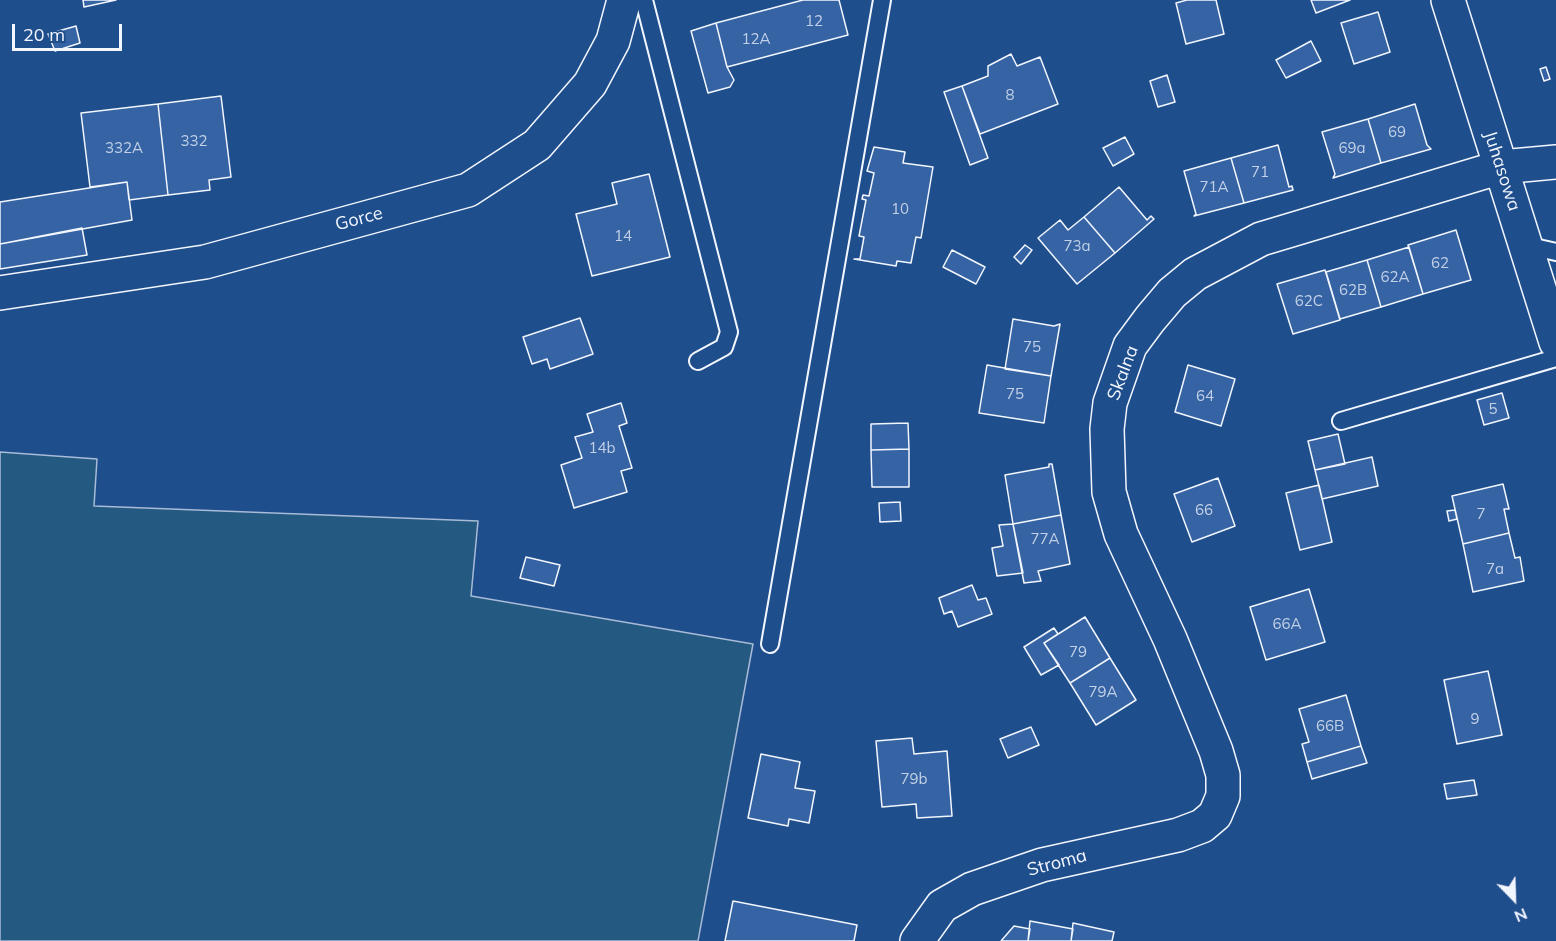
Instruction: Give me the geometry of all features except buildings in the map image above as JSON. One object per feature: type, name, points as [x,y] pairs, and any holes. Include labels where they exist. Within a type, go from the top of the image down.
[{"type":"street","name":"Gorce","points":[[0,293],[205,262],[468,190],[537,145],[590,84],[613,41],[624,0]]},
{"type":"street","name":"Juhasowa","points":[[1448,0],[1501,167],[1541,249],[1556,342]]},
{"type":"street","name":"Skalna","points":[[1215,815],[1223,796],[1223,774],[1216,751],[1170,639],[1121,534],[1109,492],[1107,429],[1110,403],[1130,346],[1172,293],[1195,274],[1261,239],[1501,167],[1556,162]]},
{"type":"street","name":"Stroma","points":[[917,941],[942,906],[972,889],[1042,865],[1178,835],[1202,826],[1215,815]]},
{"type":"lane","points":[[644,0],[729,332],[724,347],[698,361]]},
{"type":"lane","points":[[770,644],[882,0]]},
{"type":"lane","points":[[1341,422],[1556,358]]},
{"type":"shaded area","points":[[0,452],[97,459],[94,506],[478,521],[471,596],[753,644],[698,941],[0,941]]}]
